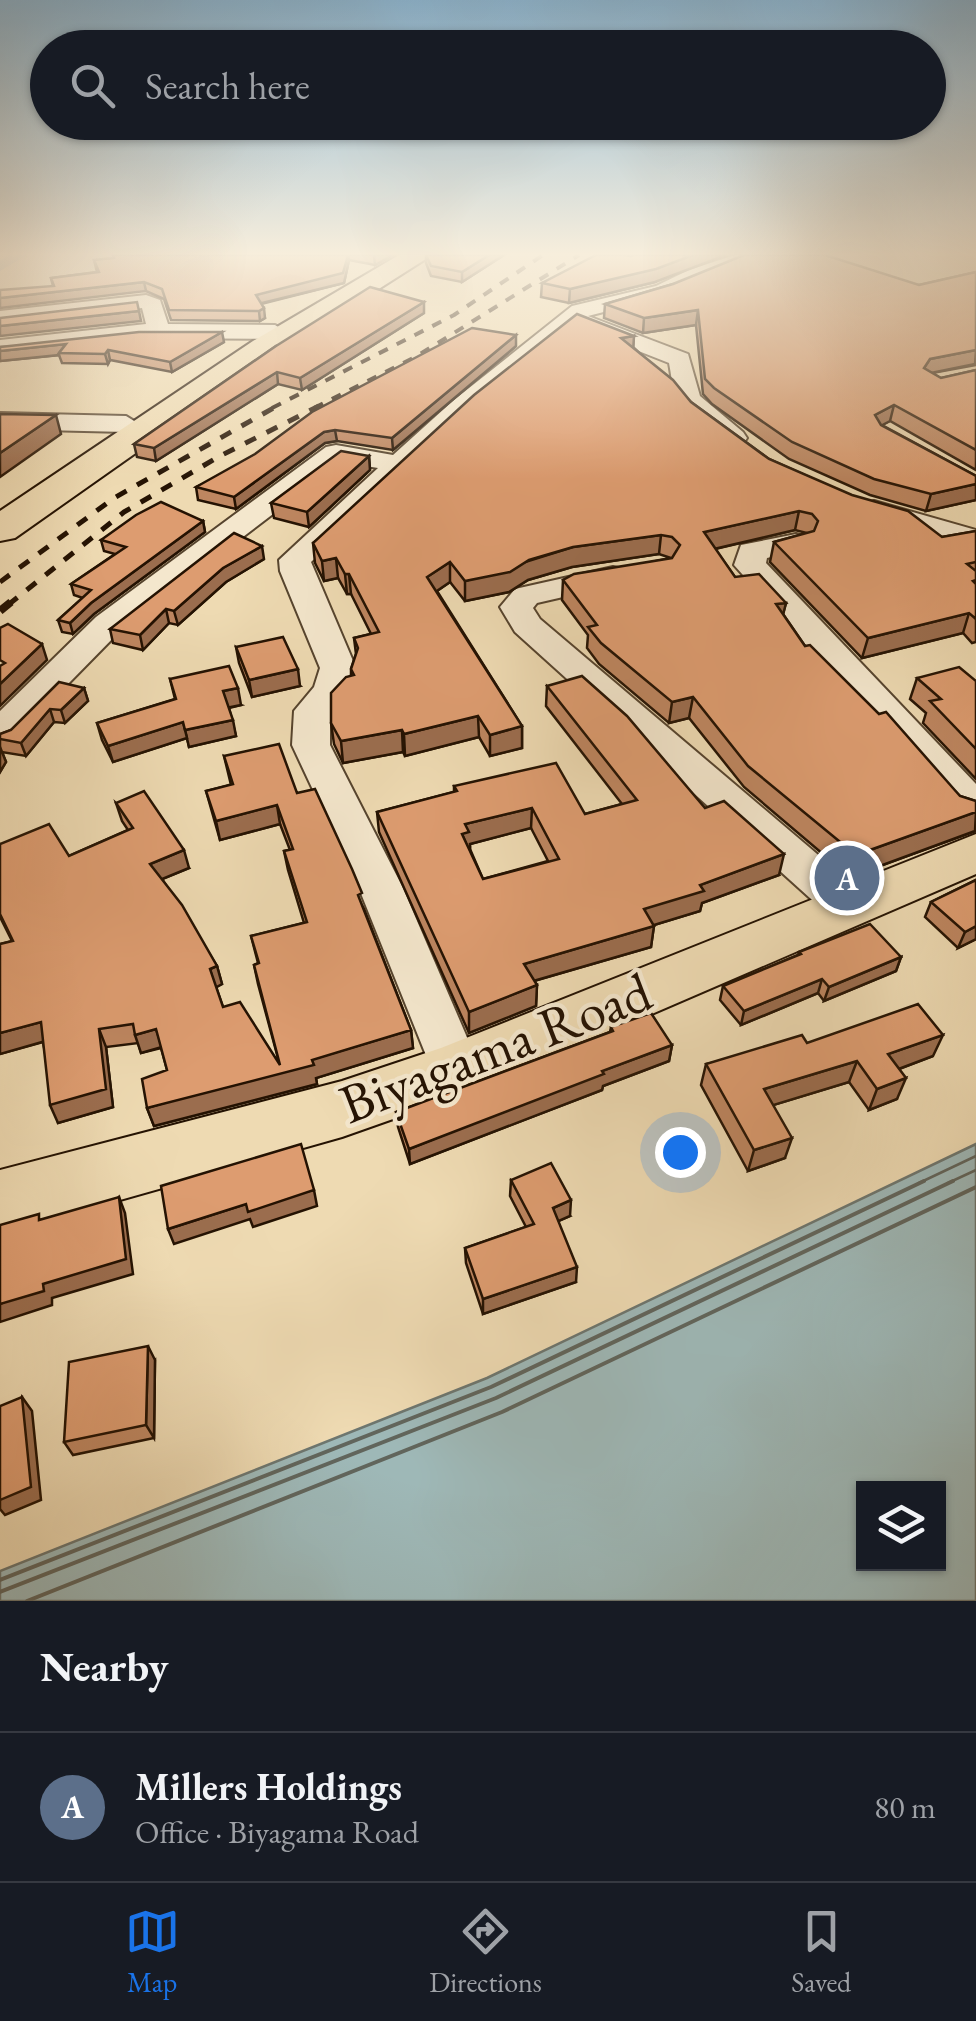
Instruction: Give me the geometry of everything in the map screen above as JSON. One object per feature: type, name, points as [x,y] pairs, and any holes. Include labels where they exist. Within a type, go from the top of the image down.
[{"type":"highway","points":[[0,510],[126,424],[279,330]]},
{"type":"highway","points":[[0,529],[294,330]]},
{"type":"main road","name":"Biyagama Road","points":[[0,1202],[342,1108],[456,1070],[976,853]]},
{"type":"street","points":[[456,1070],[380,886],[311,745],[312,711],[331,690],[338,668],[295,560],[478,392],[557,330]]},
{"type":"street","points":[[611,330],[680,359],[688,397],[700,412],[754,453]]},
{"type":"street","points":[[0,347],[159,331],[275,332]]},
{"type":"street","points":[[0,421],[126,424]]},
{"type":"street","points":[[0,732],[108,624],[336,453],[396,464]]},
{"type":"street","points":[[842,498],[976,539]]},
{"type":"street","points":[[796,542],[752,552],[750,565],[976,809]]},
{"type":"street","points":[[642,570],[558,586],[526,596],[516,608],[527,624],[847,905]]},
{"type":"water","points":[[976,1144],[976,1601],[0,1601],[0,1571],[487,1378]]},
{"type":"building","points":[[302,330],[379,330],[300,378],[277,372],[154,448],[134,444]]},
{"type":"building","points":[[469,330],[516,335],[392,438],[324,432],[234,497],[196,487],[255,454],[312,412]]},
{"type":"building","points":[[557,330],[618,330],[634,336],[621,338],[673,380],[691,402],[769,459],[852,495],[908,511],[942,537],[976,531],[976,562],[967,564],[976,571],[976,619],[969,613],[868,638],[774,542],[814,531],[818,521],[812,514],[799,511],[704,532],[735,577],[759,574],[786,603],[776,604],[805,646],[810,645],[879,714],[886,712],[960,796],[976,801],[976,812],[856,855],[748,766],[693,697],[672,702],[601,643],[588,627],[597,625],[563,580],[574,574],[672,558],[680,545],[672,537],[661,535],[573,547],[529,560],[510,572],[465,581],[450,562],[427,577],[522,726],[490,735],[478,716],[404,734],[402,730],[341,741],[331,723],[331,693],[346,677],[354,675],[351,669],[358,648],[354,638],[379,632],[349,574],[345,574],[336,558],[322,561],[313,543],[474,395]]},
{"type":"building","points":[[700,330],[976,330],[976,350],[930,359],[924,368],[941,378],[976,370],[976,450],[894,405],[875,415],[881,425],[976,476],[976,484],[931,494],[874,479],[792,442],[705,379]]},
{"type":"building","points":[[139,332],[222,332],[170,362],[108,350],[105,354],[59,353],[66,344],[0,351],[0,347]]},
{"type":"building","points":[[0,414],[56,415],[0,453]]},
{"type":"building","points":[[341,451],[369,456],[307,512],[271,503]]},
{"type":"building","points":[[161,502],[203,521],[91,603],[70,623],[58,620],[91,590],[71,584],[126,547],[101,540]]},
{"type":"building","points":[[234,533],[262,546],[223,568],[174,611],[166,609],[140,635],[110,629]]},
{"type":"building","points":[[8,624],[42,644],[0,684],[0,666],[5,663],[0,660],[0,628]]},
{"type":"building","points":[[283,637],[298,669],[249,680],[236,647]]},
{"type":"building","points":[[229,666],[238,688],[223,691],[233,720],[185,730],[183,722],[108,746],[97,723],[176,699],[170,679]]},
{"type":"building","points":[[959,667],[976,681],[976,749],[930,701],[941,699],[917,678]]},
{"type":"building","points":[[582,676],[627,716],[705,808],[724,801],[784,854],[700,885],[704,891],[644,909],[654,926],[524,964],[537,985],[469,1012],[377,812],[457,791],[454,786],[556,763],[585,814],[637,800],[547,686]],"holes":[[[532,808],[559,859],[483,879],[462,834],[469,832],[465,824]]]},
{"type":"building","points":[[59,682],[84,688],[61,710],[50,709],[21,743],[0,739],[0,734],[11,730]]},
{"type":"building","points":[[279,744],[297,793],[315,789],[352,869],[362,893],[358,895],[411,1030],[312,1060],[314,1065],[147,1108],[142,1079],[167,1070],[156,1029],[135,1035],[133,1024],[99,1029],[106,1089],[50,1105],[41,1022],[0,1033],[0,944],[13,941],[0,914],[0,844],[49,824],[69,856],[133,828],[116,803],[144,791],[184,850],[150,864],[182,905],[217,966],[210,969],[223,1007],[240,1002],[280,1065],[254,965],[259,963],[251,936],[307,922],[284,851],[293,849],[277,805],[216,821],[206,791],[233,784],[224,756]]},
{"type":"building","points":[[976,880],[976,926],[965,932],[931,902]]},
{"type":"building","points":[[870,924],[901,957],[829,987],[822,979],[744,1011],[723,986],[799,952]]},
{"type":"building","points":[[918,1004],[943,1035],[888,1054],[906,1078],[877,1089],[857,1061],[764,1089],[792,1138],[754,1150],[706,1064],[802,1035],[807,1043]]},
{"type":"building","points":[[651,1013],[672,1045],[409,1149],[396,1112],[613,1031],[611,1027]]},
{"type":"building","points":[[301,1144],[314,1190],[248,1212],[246,1204],[168,1229],[161,1186]]},
{"type":"building","points":[[551,1163],[571,1200],[553,1208],[577,1267],[483,1299],[465,1248],[534,1224],[511,1180]]},
{"type":"building","points":[[119,1197],[126,1259],[43,1284],[44,1291],[0,1304],[0,1225],[39,1214],[39,1220]]},
{"type":"building","points":[[148,1346],[146,1425],[64,1442],[69,1362]]},
{"type":"building","points":[[22,1397],[31,1487],[0,1500],[0,1406]]},
{"type":"railway","points":[[272,408],[425,330]]},
{"type":"railway","points":[[314,408],[417,356],[459,330]]},
{"type":"railway","points":[[0,582],[114,498],[277,406]]},
{"type":"railway","points":[[8,605],[124,512],[220,456],[319,406]]},
{"type":"railway","points":[[0,611],[11,602]]},
{"type":"place","name":"Millers Holdings","points":[[847,878]]}]
